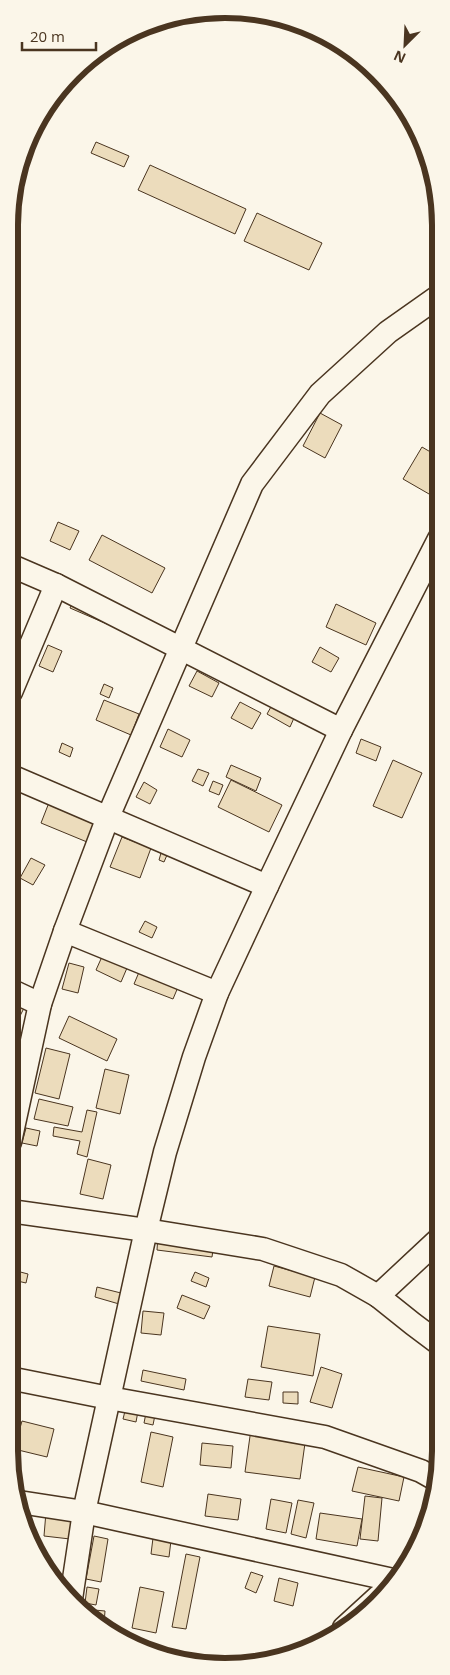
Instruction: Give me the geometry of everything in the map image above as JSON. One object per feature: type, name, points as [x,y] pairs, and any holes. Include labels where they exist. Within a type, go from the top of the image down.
[{"type":"street","points":[[18,1105],[40,1004],[65,931],[108,817],[252,484],[320,394],[388,332],[432,301]]},
{"type":"street","points":[[72,1591],[84,1512],[146,1230],[165,1152],[194,1057],[217,993],[267,886],[341,730],[432,553]]},
{"type":"street","points":[[18,569],[56,585],[341,730]]},
{"type":"street","points":[[18,675],[56,585]]},
{"type":"street","points":[[18,779],[267,886]]},
{"type":"street","points":[[65,931],[217,993]]},
{"type":"street","points":[[18,994],[40,1004]]},
{"type":"street","points":[[18,1212],[263,1249],[341,1275],[378,1296],[432,1338]]},
{"type":"street","points":[[378,1296],[432,1246]]},
{"type":"street","points":[[18,1380],[325,1437],[421,1471],[431,1477]]},
{"type":"street","points":[[25,1503],[84,1512],[388,1579]]},
{"type":"building","points":[[96,142],[129,156],[124,167],[91,153]]},
{"type":"building","points":[[150,165],[246,209],[235,234],[138,190]]},
{"type":"building","points":[[257,213],[322,243],[309,270],[244,241]]},
{"type":"building","points":[[320,413],[342,425],[325,458],[303,446]]},
{"type":"building","points":[[422,447],[432,453],[432,496],[403,479]]},
{"type":"building","points":[[58,522],[79,531],[70,550],[50,541]]},
{"type":"building","points":[[102,535],[165,568],[152,593],[89,560]]},
{"type":"building","points":[[74,599],[111,614],[107,624],[70,608]]},
{"type":"building","points":[[336,604],[376,623],[366,645],[326,627]]},
{"type":"building","points":[[48,645],[62,651],[53,672],[39,666]]},
{"type":"building","points":[[320,647],[339,658],[331,672],[312,662]]},
{"type":"building","points":[[197,671],[219,683],[212,697],[189,686]]},
{"type":"building","points":[[104,684],[113,688],[109,698],[100,694]]},
{"type":"building","points":[[104,700],[139,714],[131,735],[96,720]]},
{"type":"building","points":[[240,702],[261,713],[252,729],[231,718]]},
{"type":"building","points":[[272,705],[294,718],[290,727],[267,714]]},
{"type":"building","points":[[168,729],[190,740],[182,757],[160,747]]},
{"type":"building","points":[[361,739],[381,747],[376,761],[356,753]]},
{"type":"building","points":[[62,743],[73,748],[70,757],[59,752]]},
{"type":"building","points":[[393,760],[422,773],[402,818],[373,806]]},
{"type":"building","points":[[231,765],[261,778],[256,791],[226,777]]},
{"type":"building","points":[[198,769],[209,773],[203,786],[192,781]]},
{"type":"building","points":[[231,780],[282,805],[269,832],[218,807]]},
{"type":"building","points":[[213,781],[223,785],[219,795],[209,791]]},
{"type":"building","points":[[144,782],[157,790],[150,804],[136,797]]},
{"type":"building","points":[[50,800],[97,819],[87,842],[41,823]]},
{"type":"building","points":[[122,837],[151,848],[140,878],[110,867]]},
{"type":"building","points":[[154,842],[167,855],[164,862],[159,860],[161,853],[152,849]]},
{"type":"building","points":[[31,858],[45,865],[33,885],[20,878]]},
{"type":"building","points":[[145,921],[157,927],[152,938],[139,932]]},
{"type":"building","points":[[105,950],[130,961],[121,982],[96,970]]},
{"type":"building","points":[[69,963],[84,967],[78,993],[62,989]]},
{"type":"building","points":[[142,965],[181,980],[173,999],[134,984]]},
{"type":"building","points":[[18,1005],[24,1008],[18,1020]]},
{"type":"building","points":[[69,1016],[117,1039],[107,1061],[59,1038]]},
{"type":"building","points":[[46,1048],[70,1054],[59,1099],[35,1093]]},
{"type":"building","points":[[105,1069],[129,1075],[120,1114],[96,1108]]},
{"type":"building","points":[[39,1099],[73,1107],[68,1126],[34,1119]]},
{"type":"building","points":[[87,1110],[97,1112],[87,1157],[77,1154],[80,1141],[53,1136],[54,1127],[82,1132]]},
{"type":"building","points":[[26,1128],[40,1131],[37,1146],[22,1143]]},
{"type":"building","points":[[88,1159],[111,1165],[103,1199],[80,1194]]},
{"type":"building","points":[[158,1235],[214,1243],[212,1257],[157,1250]]},
{"type":"building","points":[[274,1266],[315,1277],[310,1297],[269,1286]]},
{"type":"building","points":[[18,1271],[28,1274],[26,1283],[18,1281]]},
{"type":"building","points":[[195,1272],[209,1278],[206,1287],[191,1281]]},
{"type":"building","points":[[97,1287],[129,1295],[126,1306],[95,1297]]},
{"type":"building","points":[[182,1295],[210,1306],[204,1319],[177,1308]]},
{"type":"building","points":[[143,1311],[164,1313],[161,1335],[141,1333]]},
{"type":"building","points":[[268,1326],[320,1334],[313,1376],[261,1367]]},
{"type":"building","points":[[321,1367],[342,1374],[332,1408],[310,1402]]},
{"type":"building","points":[[143,1370],[186,1379],[184,1390],[141,1381]]},
{"type":"building","points":[[248,1379],[272,1382],[269,1400],[245,1397]]},
{"type":"building","points":[[283,1392],[298,1392],[298,1404],[283,1403]]},
{"type":"building","points":[[127,1403],[139,1406],[136,1422],[123,1419]]},
{"type":"building","points":[[147,1408],[156,1410],[153,1425],[144,1423]]},
{"type":"building","points":[[22,1421],[54,1429],[47,1457],[18,1450],[18,1435]]},
{"type":"building","points":[[251,1429],[306,1436],[300,1479],[245,1472]]},
{"type":"building","points":[[151,1432],[173,1437],[163,1487],[141,1482]]},
{"type":"building","points":[[202,1443],[233,1446],[231,1468],[200,1465]]},
{"type":"building","points":[[358,1467],[404,1477],[399,1501],[352,1491]]},
{"type":"building","points":[[208,1494],[241,1499],[238,1520],[205,1516]]},
{"type":"building","points":[[365,1496],[382,1498],[378,1541],[360,1539]]},
{"type":"building","points":[[271,1499],[292,1503],[286,1533],[266,1529]]},
{"type":"building","points":[[298,1500],[314,1503],[306,1538],[291,1534]]},
{"type":"building","points":[[46,1512],[73,1515],[70,1539],[44,1536]]},
{"type":"building","points":[[320,1513],[362,1519],[357,1546],[316,1539]]},
{"type":"building","points":[[154,1530],[172,1532],[169,1557],[151,1554]]},
{"type":"building","points":[[94,1536],[108,1539],[101,1582],[86,1579]]},
{"type":"building","points":[[186,1554],[200,1557],[186,1629],[172,1627]]},
{"type":"building","points":[[251,1572],[263,1576],[256,1593],[245,1588]]},
{"type":"building","points":[[279,1578],[298,1583],[293,1606],[274,1601]]},
{"type":"building","points":[[87,1587],[99,1589],[96,1605],[85,1603]]},
{"type":"building","points":[[140,1587],[164,1592],[156,1633],[132,1628]]},
{"type":"building","points":[[93,1610],[105,1611],[104,1619]]}]
